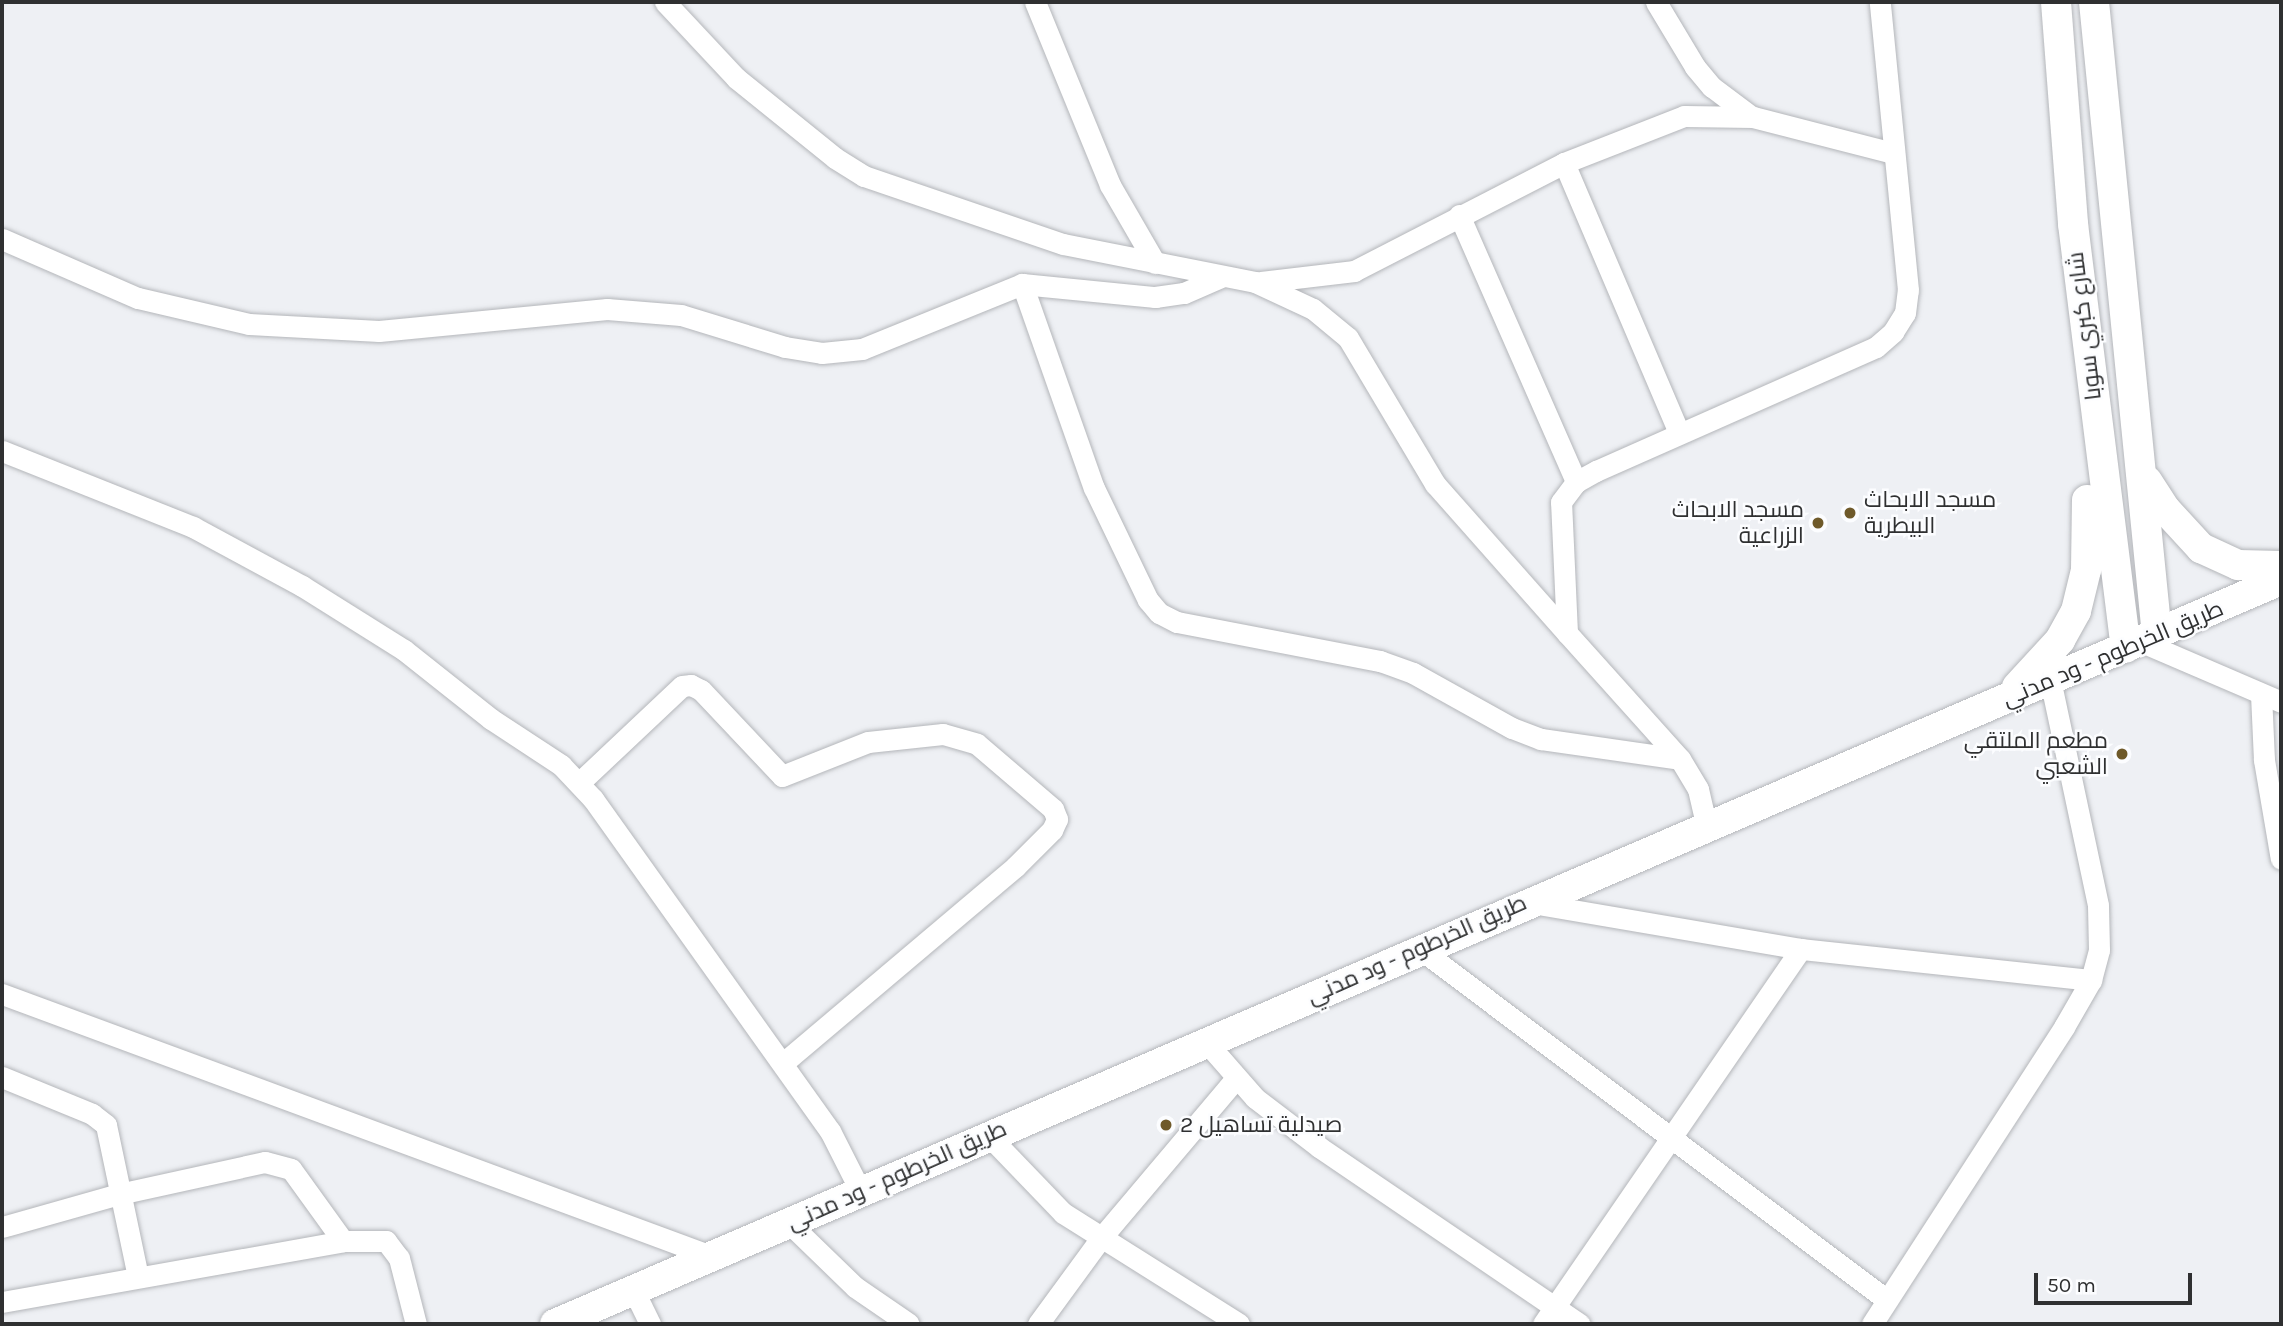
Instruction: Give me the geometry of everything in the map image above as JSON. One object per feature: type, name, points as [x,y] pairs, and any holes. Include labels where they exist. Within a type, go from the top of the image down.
[{"type":"highway","name":"شارع كبري سوبا","points":[[2056,2],[2093,389],[2142,642]]},
{"type":"highway","name":"شارع كبري سوبا","points":[[2095,15],[2145,477],[2142,642]]},
{"type":"highway","points":[[2058,32],[2095,15]]},
{"type":"highway","points":[[2064,107],[2103,102]]},
{"type":"highway","points":[[2002,702],[2060,640],[2082,594],[2089,523],[2083,442],[2093,389]]},
{"type":"highway","points":[[2145,477],[2166,510],[2202,548],[2238,565],[2281,565]]},
{"type":"highway","name":"طريق الخرطوم - ود مدني","points":[[555,1324],[1527,902],[1707,828],[2281,580]]},
{"type":"street","points":[[665,2],[736,78],[835,158],[864,176],[1063,244],[1255,282],[1354,271],[1564,163],[1684,116],[1752,117],[1893,153]]},
{"type":"street","points":[[1035,2],[1110,186],[1155,263]]},
{"type":"street","points":[[1656,2],[1695,67],[1720,94],[1752,117]]},
{"type":"street","points":[[1567,633],[1559,514],[1561,502],[1576,481],[1679,432],[1876,347],[1893,332],[1905,313],[1908,290],[1880,2]]},
{"type":"street","points":[[1564,163],[1679,432]]},
{"type":"street","points":[[1459,215],[1576,481]]},
{"type":"street","points":[[2,239],[138,298],[249,324],[379,331],[607,309],[681,315],[785,347],[822,353],[862,349],[1022,284],[1155,297],[1184,293],[1221,277]]},
{"type":"street","points":[[1255,282],[1313,309],[1348,338],[1435,484],[1680,759],[1698,789],[1707,828]]},
{"type":"street","points":[[1022,284],[1094,488],[1148,600],[1160,613],[1177,622],[1380,661],[1413,673],[1512,728],[1541,739],[1680,759]]},
{"type":"street","points":[[2,451],[193,527],[302,586],[404,650],[580,782],[830,1130],[862,1192]]},
{"type":"street","points":[[2142,642],[2281,702]]},
{"type":"street","points":[[1872,1324],[2091,980],[2101,922],[2049,680]]},
{"type":"street","points":[[580,782],[681,686],[691,685],[701,690],[782,776],[868,743],[943,734],[977,744],[1053,809],[1057,819],[1052,830],[1015,867],[783,1063]]},
{"type":"street","points":[[2261,694],[2264,760],[2281,859]]},
{"type":"street","points":[[1527,902],[1801,949],[2091,980]]},
{"type":"street","points":[[1420,949],[1887,1300]]},
{"type":"street","points":[[1549,1316],[1801,949]]},
{"type":"street","points":[[2,994],[711,1256]]},
{"type":"street","points":[[1206,1042],[1236,1077],[1320,1147],[1549,1316],[1579,1324]]},
{"type":"street","points":[[2,1077],[92,1114],[106,1125],[118,1194],[138,1277]]},
{"type":"street","points":[[1038,1324],[1101,1238],[1236,1077]]},
{"type":"street","points":[[989,1136],[1063,1213],[1239,1324]]},
{"type":"street","points":[[2,1227],[118,1194],[278,1163],[310,1190],[343,1241]]},
{"type":"street","points":[[789,1223],[855,1287],[909,1324]]},
{"type":"street","points":[[2,1302],[343,1241],[386,1241],[394,1247],[416,1324]]},
{"type":"street","points":[[634,1291],[650,1324]]},
{"type":"place","name":"مسجد الابحاث البيطرية","points":[[1850,513]]},
{"type":"place","name":"مسجد الابحاث الزراعية","points":[[1818,523]]},
{"type":"place","name":"مطعم الملتقي الشعبي","points":[[2122,754]]},
{"type":"place","name":"صيدلية تساهيل 2","points":[[1166,1125]]}]
